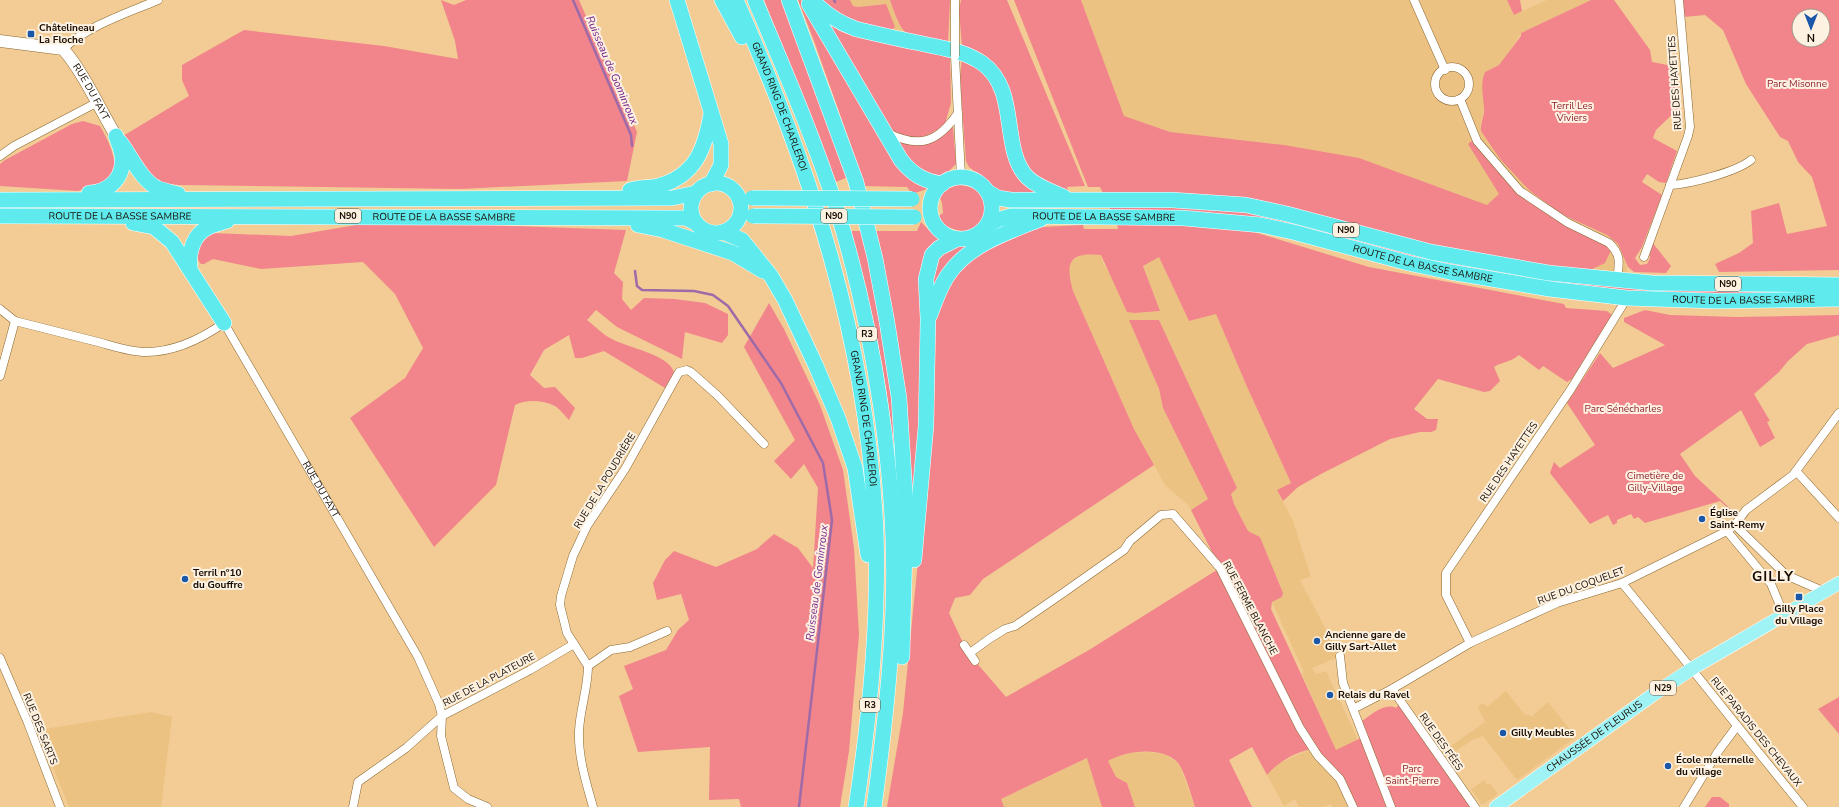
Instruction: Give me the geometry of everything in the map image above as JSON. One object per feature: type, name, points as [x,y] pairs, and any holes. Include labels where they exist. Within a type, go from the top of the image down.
[{"type":"highway","points":[[677,0],[711,113],[722,144],[722,157],[720,165],[711,184]]},
{"type":"highway","points":[[722,0],[752,57],[768,78]]},
{"type":"highway","name":"GRAND RING DE CHARLEROI","points":[[736,0],[797,149],[818,209],[850,334],[862,398],[871,467],[876,533],[876,603],[873,682],[856,807]]},
{"type":"highway","name":"GRAND RING DE CHARLEROI","points":[[755,0],[784,71],[836,209],[851,262],[880,403],[893,532],[894,606],[889,685],[883,745],[874,807]]},
{"type":"highway","points":[[789,0],[856,182],[887,322],[899,398],[906,509],[902,657]]},
{"type":"highway","points":[[807,0],[906,167],[916,176],[939,187]]},
{"type":"highway","points":[[812,0],[831,17],[844,25],[864,31],[963,52],[983,64],[998,81],[1004,94],[1014,148],[1021,168],[1034,182],[1073,200]]},
{"type":"highway","points":[[606,197],[634,189],[669,183],[685,172],[698,157],[704,145],[711,113]]},
{"type":"highway","name":"N90","points":[[116,136],[134,160],[142,176],[168,192],[177,193],[183,199]]},
{"type":"highway","name":"N90","points":[[52,200],[98,192],[112,185],[120,173],[122,155],[116,136]]},
{"type":"highway","points":[[889,685],[902,657],[908,616],[923,469],[928,319],[926,279],[932,255],[939,248],[957,239],[974,237],[987,226],[992,209],[988,192],[981,184],[961,177],[939,187],[930,206],[933,222],[940,232],[957,239]]},
{"type":"highway","points":[[723,232],[737,222],[741,205],[736,194],[722,184],[711,184],[700,189],[696,193],[691,205],[691,211],[696,223],[710,232],[723,232],[742,240],[771,276],[785,300],[816,366],[838,418],[855,468],[868,555],[869,582],[876,603]]},
{"type":"highway","name":"N90","points":[[736,194],[752,198],[912,199],[924,196],[939,187]]},
{"type":"highway","name":"ROUTE DE LA BASSE SAMBRE","points":[[988,192],[998,198],[1011,200],[1172,200],[1246,205],[1287,214],[1431,252],[1517,268],[1617,280],[1699,284],[1839,285]]},
{"type":"highway","name":"ROUTE DE LA BASSE SAMBRE","points":[[0,200],[672,198],[696,193]]},
{"type":"highway","name":"ROUTE DE LA BASSE SAMBRE","points":[[0,216],[686,218],[696,223]]},
{"type":"highway","name":"N90","points":[[80,216],[137,223],[154,228],[172,242],[190,267],[224,322]]},
{"type":"highway","name":"N90","points":[[190,267],[189,255],[200,234],[208,227],[240,216]]},
{"type":"highway","name":"N90","points":[[737,222],[753,216],[914,217],[933,222]]},
{"type":"highway","name":"ROUTE DE LA BASSE SAMBRE","points":[[987,226],[997,220],[1011,216],[1183,218],[1261,225],[1293,232],[1408,263],[1450,272],[1550,289],[1627,298],[1709,301],[1839,299]]},
{"type":"highway","points":[[928,319],[941,286],[956,264],[979,247],[1002,235],[1047,216]]},
{"type":"highway","points":[[612,218],[663,230],[733,253],[771,276]]},
{"type":"highway","points":[[1765,284],[1811,278],[1839,277]]},
{"type":"highway","points":[[1779,301],[1839,306]]},
{"type":"main road","name":"CHAUSSÉE DE FLEURUS","points":[[1496,807],[1654,694],[1693,668],[1839,583]]},
{"type":"street","points":[[0,41],[63,49],[74,38],[93,28],[158,0]]},
{"type":"street","points":[[955,0],[955,43],[961,177]]},
{"type":"street","points":[[1414,0],[1445,70]]},
{"type":"street","name":"RUE DES HAYETTES","points":[[1644,258],[1690,128],[1679,0]]},
{"type":"street","name":"RUE DU FAYT","points":[[63,49],[79,68],[96,103],[116,136]]},
{"type":"street","points":[[1455,68],[1460,70],[1467,77],[1469,87],[1467,92],[1460,99],[1448,100],[1439,94],[1436,83],[1437,78],[1445,70],[1455,68]]},
{"type":"street","points":[[1460,99],[1477,140],[1520,191],[1568,224],[1613,246],[1618,252],[1620,259],[1617,280]]},
{"type":"street","points":[[0,156],[14,146],[96,103]]},
{"type":"street","points":[[885,132],[910,142],[921,142],[943,132],[958,113]]},
{"type":"street","points":[[1670,185],[1682,184],[1732,170],[1744,166],[1751,160]]},
{"type":"street","name":"RUE DES HAYETTES","points":[[1470,643],[1446,595],[1445,578],[1449,567],[1521,465],[1571,389],[1627,298]]},
{"type":"street","points":[[0,309],[15,321],[120,348],[145,352],[167,350],[187,344],[210,333],[224,322]]},
{"type":"street","points":[[0,376],[15,321]]},
{"type":"street","name":"RUE DU FAYT","points":[[224,322],[418,657],[439,704],[442,716],[442,736],[454,788],[468,799],[487,807]]},
{"type":"street","name":"RUE DE LA POUDRIÈRE","points":[[588,666],[567,633],[560,605],[561,596],[574,556],[587,526],[625,470],[679,372],[687,370],[691,372],[717,395],[764,444]]},
{"type":"street","name":"RUE DU COQUELET","points":[[1353,709],[1392,689],[1470,643],[1558,602],[1622,583],[1727,531],[1746,510],[1796,471],[1839,413]]},
{"type":"street","points":[[1796,471],[1839,518]]},
{"type":"street","name":"RUE FERME BLANCHE","points":[[970,653],[1005,629],[1015,626],[1124,550],[1130,541],[1161,515],[1173,514],[1220,568],[1300,728],[1318,756],[1340,779],[1353,807]]},
{"type":"street","points":[[1734,525],[1786,575],[1825,592]]},
{"type":"street","points":[[1727,531],[1770,584],[1784,615]]},
{"type":"street","name":"RUE PARADIS DES CHEVAUX","points":[[1622,583],[1693,668],[1737,726],[1803,807]]},
{"type":"street","points":[[593,807],[582,769],[579,731],[588,680],[588,666],[611,650],[630,647],[667,631]]},
{"type":"street","name":"RUE DE LA PLATEURE","points":[[353,807],[358,782],[406,748],[442,716],[530,670],[574,644]]},
{"type":"street","points":[[964,645],[975,661]]},
{"type":"street","points":[[1340,656],[1344,683],[1391,807]]},
{"type":"street","name":"RUE DES SARTS","points":[[0,658],[28,723],[60,807]]},
{"type":"street","name":"RUE DES FÉES","points":[[1392,689],[1475,807]]},
{"type":"street","points":[[1684,807],[1717,753],[1737,726]]},
{"type":"shaded area","points":[[850,0],[890,0],[898,22],[909,37],[888,33],[881,4],[858,7],[853,6]]},
{"type":"shaded area","points":[[1014,0],[1507,0],[1514,15],[1547,0],[1591,0],[1521,33],[1504,60],[1499,65],[1485,72],[1482,94],[1484,109],[1480,127],[1583,225],[1607,235],[1618,244],[1624,255],[1628,273],[1586,272],[1104,195],[1100,187],[1088,187]]},
{"type":"shaded area","points":[[1084,254],[1101,255],[1103,263],[1135,313],[1160,311],[1143,266],[1159,257],[1189,321],[1216,314],[1291,483],[1277,490],[1293,521],[1311,577],[1300,580],[1340,656],[1312,668],[1316,674],[1326,671],[1358,740],[1336,751],[1302,674],[1304,672],[1272,602],[1282,597],[1283,593],[1260,537],[1248,531],[1234,504],[1231,494],[1237,488],[1159,320],[1130,320],[1159,389],[1163,408],[1208,499],[1191,510],[1188,505],[1165,485],[1134,429],[1073,291],[1069,276],[1069,267],[1071,261]]},
{"type":"shaded area","points":[[1506,691],[1525,715],[1528,714],[1531,717],[1548,702],[1576,737],[1517,780],[1483,736],[1472,740],[1449,756],[1445,750],[1485,722],[1478,707],[1483,703],[1487,707]]},
{"type":"shaded area","points":[[151,712],[172,717],[161,807],[69,807],[38,730]]},
{"type":"shaded area","points":[[1311,749],[1338,779],[1353,807],[1332,807],[1331,804],[1324,807],[1299,807],[1295,799],[1284,806],[1267,775],[1275,765]]},
{"type":"shaded area","points":[[1146,752],[1165,754],[1179,764],[1195,807],[1135,807],[1127,783],[1116,777],[1111,771],[1108,761],[1119,754]]},
{"type":"shaded area","points":[[1088,758],[1102,807],[1004,807],[1001,799]]},
{"type":"shaded area","points":[[1485,780],[1487,785],[1490,783],[1498,794],[1482,805],[1471,789]]},
{"type":"green space","points":[[441,0],[454,5],[466,0],[579,0],[637,132],[627,181],[460,189],[166,184],[151,178],[123,136],[189,96],[182,80],[182,65],[244,30],[384,46],[458,59],[455,41]]},
{"type":"green space","points":[[764,0],[781,0],[815,83],[848,177],[836,182]]},
{"type":"green space","points":[[798,0],[801,0],[808,13],[928,187],[927,189],[912,194],[907,187],[862,186],[855,157]]},
{"type":"green space","points":[[818,0],[850,0],[853,6],[858,7],[886,4],[895,27],[888,33],[854,25]]},
{"type":"green space","points":[[890,0],[950,0],[948,44],[915,38],[909,35],[899,23]]},
{"type":"green space","points":[[961,0],[1007,0],[1085,186],[1067,187],[1069,193],[1036,178],[1024,163],[1009,103],[962,47],[959,10]]},
{"type":"green space","points":[[1014,0],[1081,0],[1124,116],[1170,132],[1284,145],[1359,158],[1487,205],[1499,194],[1468,144],[1473,140],[1532,199],[1613,246],[1605,263],[1586,272],[1453,250],[1248,201],[1104,195],[1100,187],[1088,187]]},
{"type":"green space","points":[[1507,0],[1520,0],[1522,11],[1514,15]]},
{"type":"green space","name":"Terril Les Viviers","points":[[1591,0],[1614,0],[1650,50],[1652,62],[1678,67],[1680,107],[1656,130],[1653,138],[1677,151],[1666,183],[1659,182],[1647,174],[1642,182],[1662,195],[1642,247],[1635,258],[1640,265],[1647,264],[1650,258],[1649,253],[1652,242],[1671,266],[1666,273],[1634,272],[1628,267],[1618,244],[1607,235],[1561,214],[1530,191],[1500,159],[1481,131],[1484,111],[1482,86],[1485,72],[1499,65],[1521,36],[1521,33]]},
{"type":"green space","name":"Parc Misonne","points":[[1681,0],[1839,0],[1839,270],[1719,272],[1715,264],[1739,253],[1753,243],[1751,211],[1779,203],[1787,234],[1827,226],[1812,177],[1798,162],[1788,141],[1780,137],[1746,84],[1723,30],[1705,15],[1684,17]]},
{"type":"green space","points":[[826,19],[950,53],[951,103],[945,124],[929,134],[914,138],[906,138],[891,130],[884,122]]},
{"type":"green space","points":[[962,56],[990,74],[1010,142],[1042,193],[1013,197],[996,190],[990,183],[969,167],[966,161],[960,80]]},
{"type":"green space","points":[[83,121],[100,126],[111,148],[115,172],[104,184],[78,191],[0,186],[0,164],[5,160],[72,124]]},
{"type":"green space","points":[[951,127],[953,127],[956,164],[942,178],[923,177],[892,138],[917,143],[930,142],[937,140],[944,135]]},
{"type":"green space","points":[[958,185],[972,188],[981,195],[985,205],[985,215],[980,224],[971,230],[958,230],[943,224],[939,216],[943,213],[940,198],[941,195],[947,189]]},
{"type":"green space","points":[[1108,204],[1256,211],[1455,261],[1814,289],[1839,294],[1635,295],[1503,278],[1326,236],[1111,211]]},
{"type":"green space","points":[[921,222],[935,236],[944,242],[933,250],[924,337],[913,520],[876,231],[917,231]]},
{"type":"green space","points":[[1011,222],[986,241],[928,297],[931,272],[942,253],[955,246],[964,246],[978,242],[993,228]]},
{"type":"green space","name":"Parc Saint-Pierre","points":[[1117,224],[1200,224],[1254,232],[1369,267],[1564,304],[1566,308],[1607,311],[1612,315],[1572,379],[1567,382],[1543,366],[1539,370],[1519,355],[1494,367],[1500,381],[1490,391],[1484,392],[1438,379],[1414,409],[1427,419],[1438,419],[1436,430],[1390,439],[1298,487],[1283,501],[1277,490],[1291,483],[1216,314],[1189,321],[1159,257],[1143,266],[1160,311],[1135,313],[1127,312],[1101,255],[1090,254],[1076,257],[1070,266],[1073,291],[1134,429],[1154,465],[983,579],[970,595],[955,598],[949,613],[964,645],[975,661],[1006,697],[1089,650],[1220,568],[1191,510],[1208,499],[1163,408],[1159,389],[1129,320],[1159,320],[1237,488],[1231,494],[1234,504],[1248,531],[1260,537],[1283,593],[1282,597],[1272,602],[1271,609],[1336,750],[1363,737],[1359,723],[1382,709],[1387,707],[1396,708],[1401,702],[1473,807],[1355,807],[1345,786],[1311,749],[1298,753],[1287,759],[1276,766],[1267,775],[1252,747],[1229,760],[1252,807],[1195,807],[1185,777],[1178,763],[1164,754],[1154,752],[1134,752],[1108,761],[1116,777],[1127,783],[1135,807],[1102,807],[1087,758],[1001,799],[1004,807],[887,807],[903,713],[928,459],[935,310],[961,266],[983,249],[1025,232],[1042,227],[1083,225],[1084,229],[1118,229]]},
{"type":"green space","points":[[356,225],[490,225],[626,230],[614,273],[623,282],[622,299],[631,310],[644,298],[675,299],[705,303],[728,314],[728,335],[722,343],[685,332],[682,359],[617,327],[596,310],[587,320],[602,333],[619,342],[656,356],[670,366],[674,372],[665,388],[604,351],[582,358],[575,358],[569,335],[544,350],[530,375],[544,388],[555,387],[575,408],[569,420],[557,407],[545,402],[529,401],[515,405],[496,485],[434,547],[350,418],[405,378],[423,348],[395,294],[363,262],[261,269],[213,259],[201,264],[198,260],[197,251],[201,243],[212,233],[291,236]]},
{"type":"green space","points":[[849,231],[864,231],[891,388],[897,472],[885,380],[866,290]]},
{"type":"green space","points":[[769,303],[784,329],[820,405],[843,470],[854,548],[859,635],[849,751],[840,807],[741,807],[739,799],[709,800],[710,747],[638,752],[619,696],[633,689],[624,666],[666,650],[678,630],[689,620],[681,594],[657,600],[653,583],[665,560],[674,551],[716,567],[757,549],[774,534],[798,548],[813,568],[818,488],[804,464],[791,479],[774,461],[795,440],[744,347]]},
{"type":"green space","points":[[1645,310],[1670,315],[1737,317],[1839,315],[1839,335],[1807,344],[1754,394],[1770,421],[1767,422],[1775,438],[1760,447],[1741,410],[1680,454],[1695,476],[1735,513],[1729,516],[1727,507],[1720,501],[1645,523],[1638,517],[1634,519],[1631,514],[1617,520],[1617,523],[1613,525],[1608,515],[1590,524],[1550,473],[1554,462],[1560,468],[1595,445],[1567,403],[1600,353],[1613,368],[1665,345],[1624,322],[1624,318]]},
{"type":"green space","points":[[1839,697],[1839,734],[1818,709]]},
{"type":"green space","points":[[1712,797],[1720,797],[1729,804],[1729,807],[1705,807]]},
{"type":"waterway","name":"Ruisseau de Gominroux","points":[[573,0],[631,135],[632,146]]},
{"type":"waterway","name":"Ruisseau de Gominroux","points":[[635,271],[637,286],[642,290],[694,291],[713,295],[728,306],[781,383],[823,463],[832,520],[799,807]]},
{"type":"place","name":"Châtelineau La Floche","points":[[31,34]]},
{"type":"place","name":"Église Saint-Remy","points":[[1702,519]]},
{"type":"place","name":"Terril n°10 du Gouffre","points":[[185,579]]},
{"type":"place","name":"Gilly Place du Village","points":[[1799,597]]},
{"type":"place","name":"Ancienne gare de Gilly Sart-Allet","points":[[1317,641]]},
{"type":"place","name":"Relais du Ravel","points":[[1330,695]]},
{"type":"place","name":"Gilly Meubles","points":[[1503,733]]},
{"type":"place","name":"École maternelle du village","points":[[1668,766]]},
{"type":"district","name":"GILLY","points":[[1773,576]]},
{"type":"park label","name":"Parc Sénécharles","points":[[1623,409]]},
{"type":"park label","name":"Cimetière de Gilly-Village","points":[[1655,482]]}]
